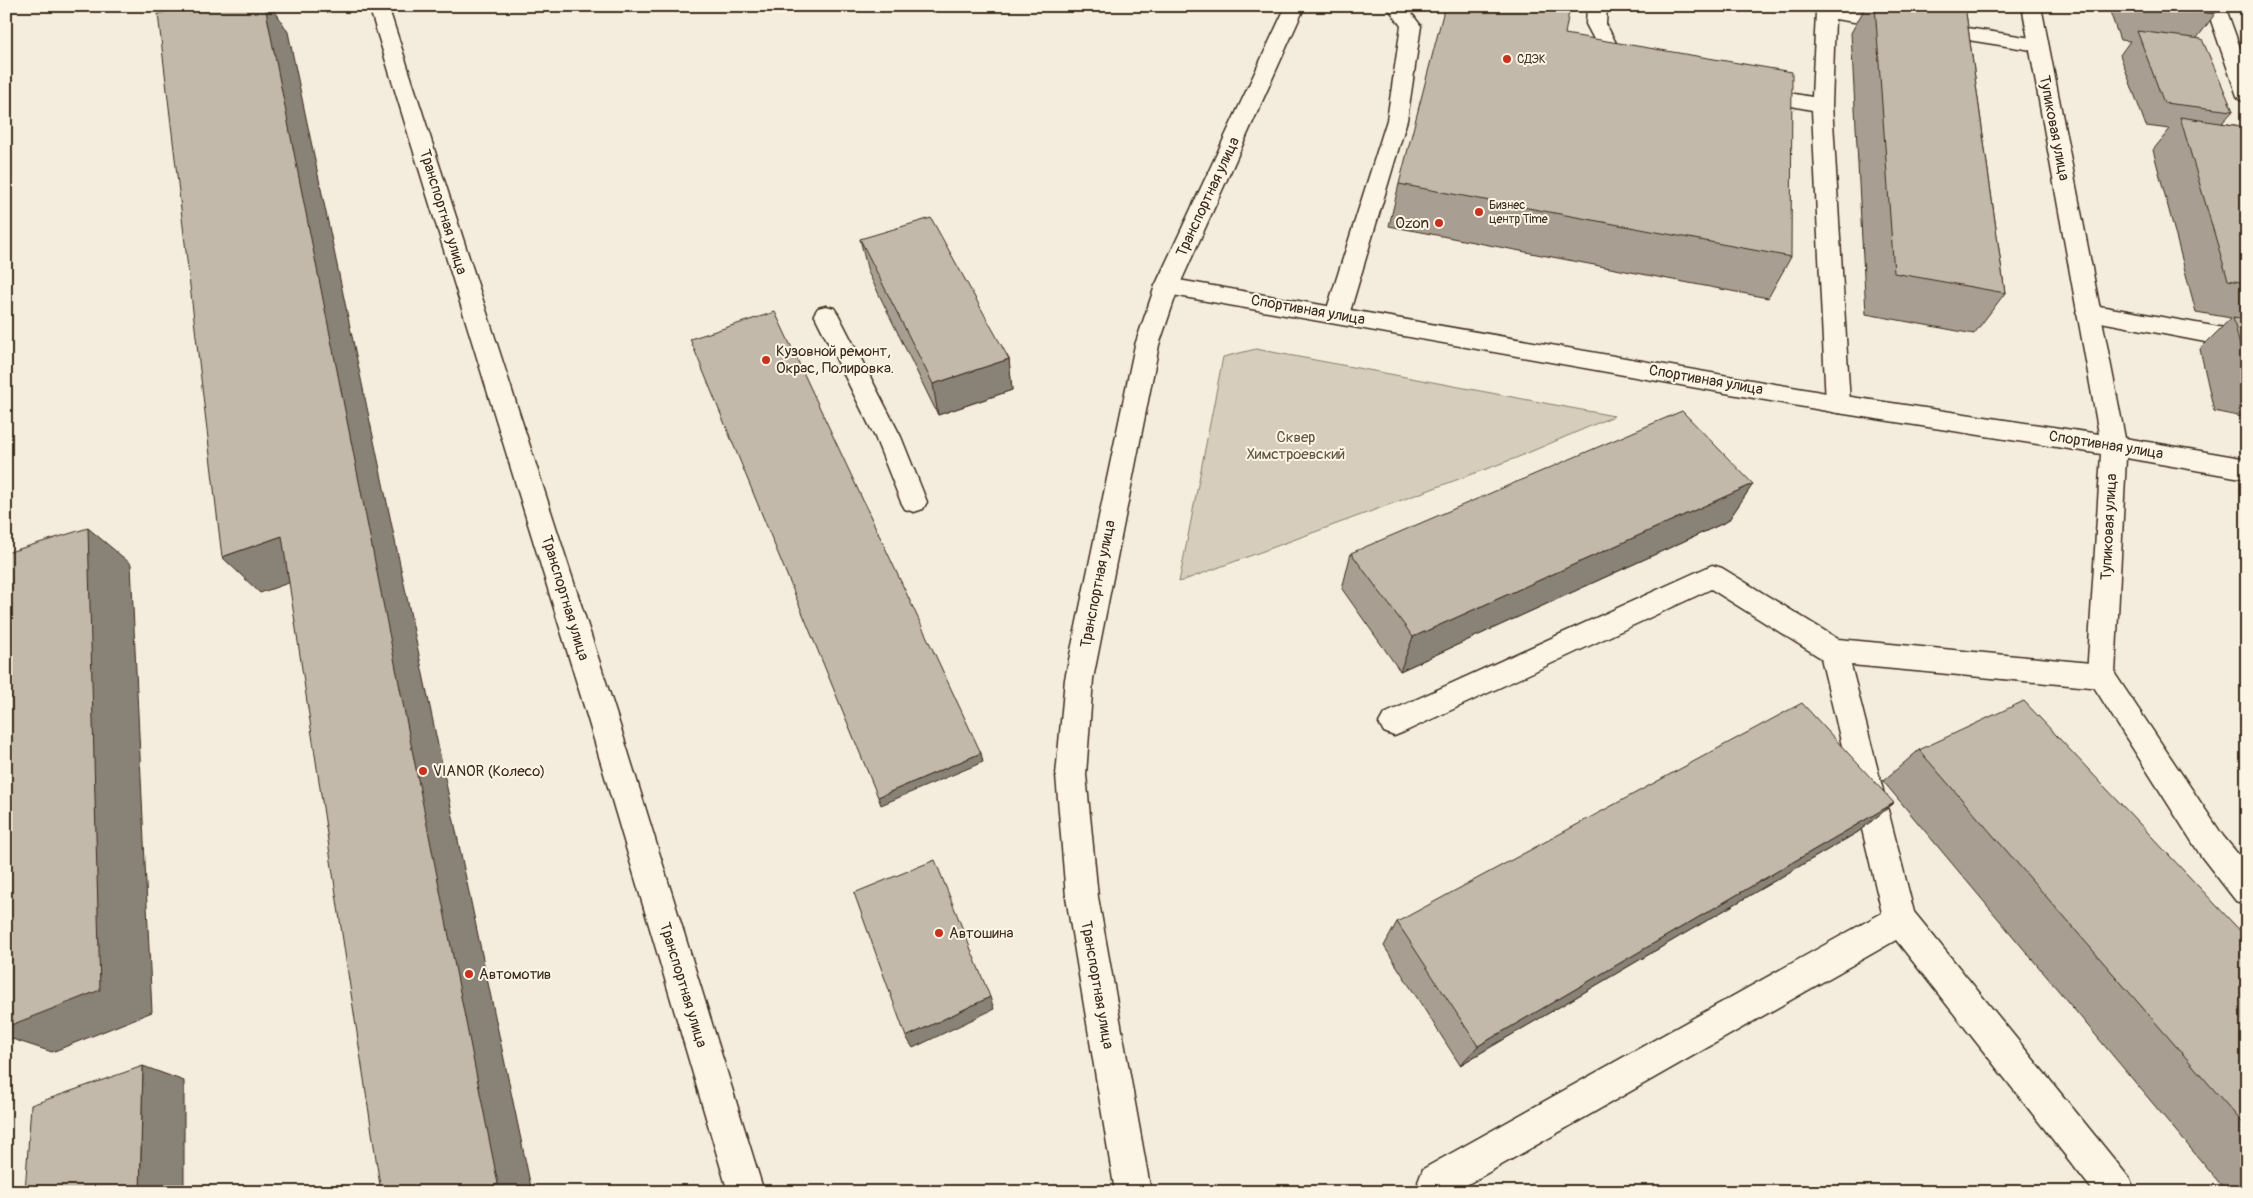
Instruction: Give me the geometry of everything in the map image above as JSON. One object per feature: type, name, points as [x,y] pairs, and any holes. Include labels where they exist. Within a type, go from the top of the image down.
[{"type":"street","name":"Транспортная улица","points":[[378,6],[602,716],[746,1192]]},
{"type":"street","name":"Транспортная улица","points":[[1133,1192],[1082,897],[1071,774],[1079,679],[1147,345],[1167,286],[1296,6]]},
{"type":"street","points":[[1337,315],[1397,120],[1411,26],[1396,6]]},
{"type":"street","points":[[1597,6],[1596,24],[1620,70],[1639,74]]},
{"type":"street","name":"Тупиковая улица","points":[[2031,6],[2114,446],[2101,676]]},
{"type":"street","points":[[2215,6],[2242,68],[2247,96]]},
{"type":"street","points":[[1838,404],[1822,105],[1826,12],[2038,44]]},
{"type":"street","points":[[1736,90],[1822,105]]},
{"type":"street","name":"Спортивная улица","points":[[1167,286],[1838,404],[2114,446],[2247,469]]},
{"type":"street","points":[[2088,312],[2247,341]]},
{"type":"street","points":[[826,314],[888,437],[914,502]]},
{"type":"street","points":[[1394,723],[1712,576],[1833,651],[2101,676],[2212,846],[2247,890]]},
{"type":"street","points":[[1833,651],[1900,920],[2118,1192]]},
{"type":"street","points":[[1436,1182],[1900,920]]},
{"type":"green space","name":"Сквер Химстроевский","points":[[1256,349],[1614,416],[1516,458],[1179,582],[1223,357]]},
{"type":"building","points":[[190,6],[265,6],[498,1184],[481,1192],[381,1192],[282,536],[222,557],[158,14]]},
{"type":"building","points":[[1445,6],[1570,6],[1565,34],[1792,72],[1791,257],[1399,184]]},
{"type":"building","points":[[1875,6],[1965,6],[2005,293],[1894,273]]},
{"type":"building","points":[[2146,6],[2212,6],[2215,14]]},
{"type":"building","points":[[2137,31],[2202,39],[2233,111],[2164,103]]},
{"type":"building","points":[[2180,117],[2247,127],[2247,283],[2228,280]]},
{"type":"building","points":[[931,218],[1009,359],[933,384],[860,239]]},
{"type":"building","points":[[775,312],[981,753],[878,797],[690,339]]},
{"type":"building","points":[[2233,317],[2247,319],[2247,375]]},
{"type":"building","points":[[1682,411],[1753,484],[1413,637],[1351,553]]},
{"type":"building","points":[[88,528],[100,990],[6,1027],[6,553]]},
{"type":"building","points":[[2024,701],[2247,938],[2247,1128],[1919,750]]},
{"type":"building","points":[[1802,703],[1894,803],[1478,1046],[1397,922]]},
{"type":"building","points":[[935,860],[990,997],[906,1037],[854,893]]},
{"type":"building","points":[[143,1066],[140,1192],[25,1192],[31,1105]]},
{"type":"place","name":"СДЭК","points":[[1507,59]]},
{"type":"place","name":"Бизнес центр Time","points":[[1479,212]]},
{"type":"place","name":"Ozon","points":[[1439,223]]},
{"type":"place","name":"Кузовной ремонт, Окрас, Полировка.","points":[[766,360]]},
{"type":"place","name":"VIANOR (Колесо)","points":[[423,771]]},
{"type":"place","name":"Автошина","points":[[939,933]]},
{"type":"place","name":"Автомотив","points":[[469,974]]}]
